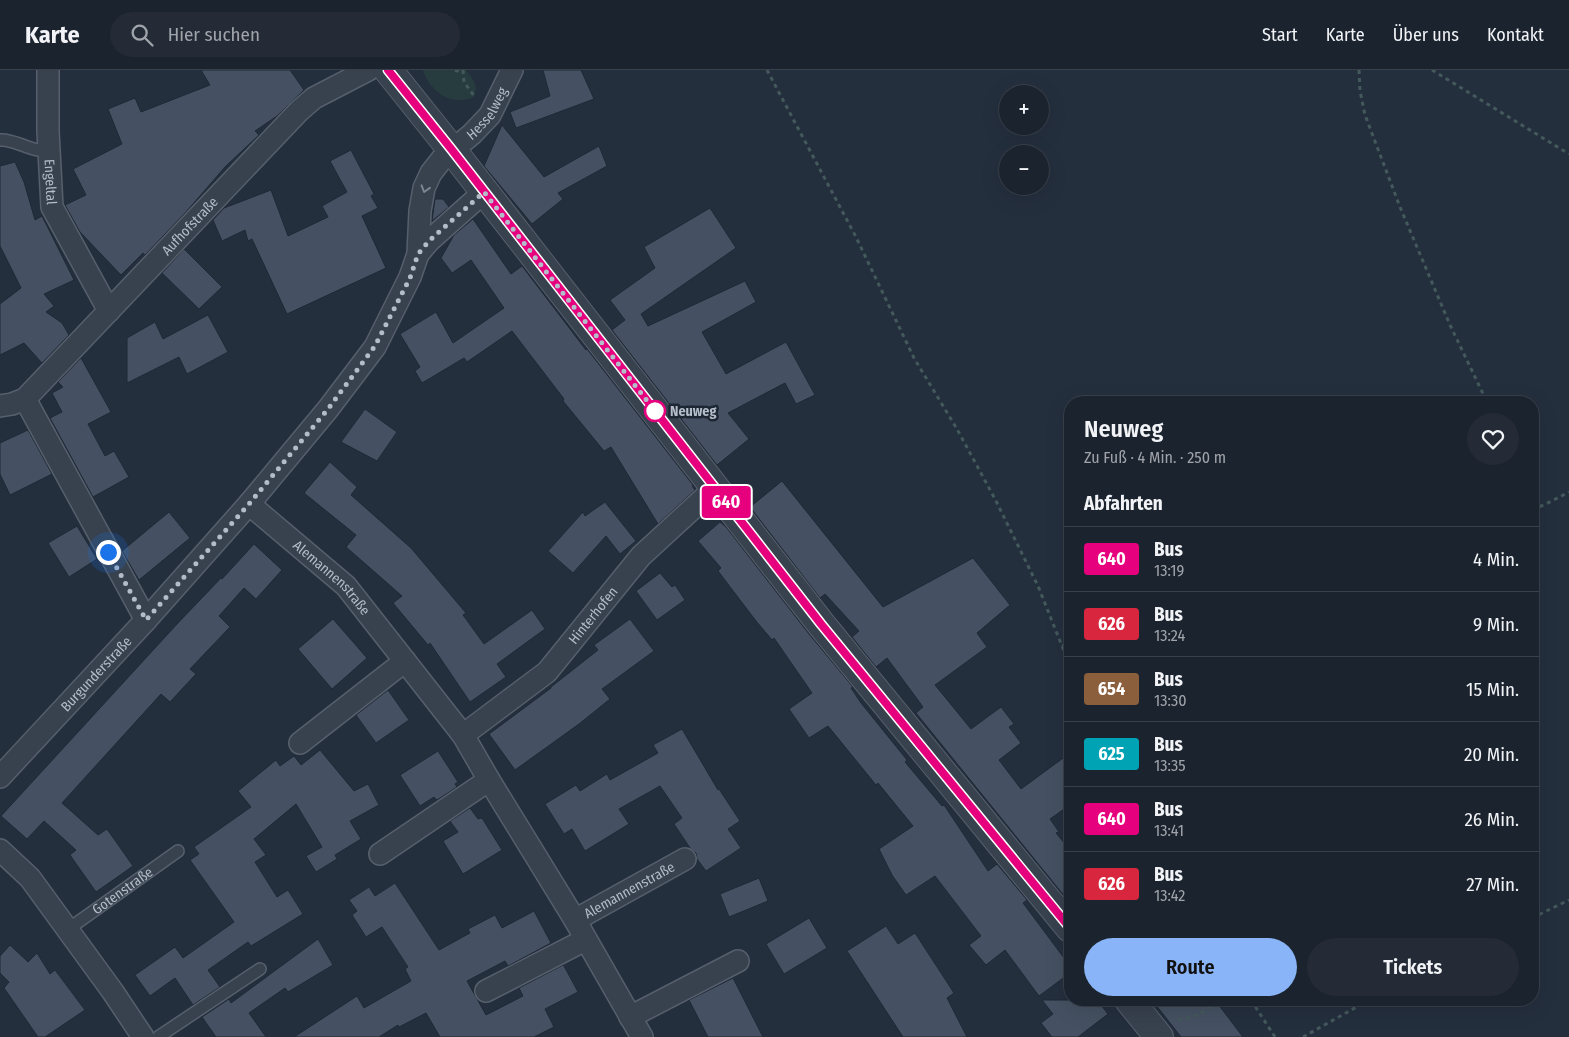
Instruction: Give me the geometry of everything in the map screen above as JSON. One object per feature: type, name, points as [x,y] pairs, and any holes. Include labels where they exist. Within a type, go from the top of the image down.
[{"type":"street","name":"Engeltal","points":[[48,70],[52,207],[109,311]]},
{"type":"street","name":"Aufhofstraße","points":[[0,406],[12,404],[25,398],[298,111],[314,98],[368,70]]},
{"type":"street","points":[[388,70],[821,624],[1064,921]]},
{"type":"street","name":"Hesselweg","points":[[452,150],[472,134],[490,115],[512,70]]},
{"type":"street","name":"Burgunderstraße","points":[[0,777],[146,620],[249,504],[328,409],[375,346],[410,278],[418,254],[420,211],[424,188],[431,173],[452,150]]},
{"type":"street","name":"Burgunderstraße","points":[[418,254],[429,241],[484,192]]},
{"type":"street","points":[[25,398],[146,620]]},
{"type":"street","name":"Hinterhofen","points":[[464,735],[547,672],[641,556],[715,488]]},
{"type":"street","name":"Alemannenstraße","points":[[249,504],[346,586],[464,735],[489,780],[575,920],[642,1037]]},
{"type":"street","points":[[300,743],[405,661]]},
{"type":"street","points":[[380,854],[489,780]]},
{"type":"street","points":[[0,850],[30,878],[113,992],[143,1037]]},
{"type":"street","name":"Alemannenstraße","points":[[575,920],[685,859]]},
{"type":"street","name":"Alemannenstraße","points":[[486,991],[585,940]]},
{"type":"street","points":[[630,1016],[738,961]]},
{"type":"street","points":[[1134,1006],[1157,1036]]},
{"type":"lane","points":[[0,140],[6,140],[42,152],[49,150]]},
{"type":"lane","name":"Gotenstraße","points":[[67,930],[178,851]]},
{"type":"lane","points":[[158,1037],[260,969]]},
{"type":"path","points":[[455,70],[463,73]]},
{"type":"path","points":[[767,70],[856,237],[914,358],[995,498],[1038,586],[1064,651]]},
{"type":"path","points":[[1359,70],[1360,91],[1365,115],[1393,189],[1450,325],[1484,396]]},
{"type":"path","points":[[1432,70],[1569,154]]},
{"type":"path","points":[[1539,506],[1569,492]]},
{"type":"path","points":[[1539,915],[1569,900]]},
{"type":"path","points":[[1157,1036],[1177,1020],[1198,1014],[1211,1006]]},
{"type":"path","points":[[1254,1006],[1275,1037]]},
{"type":"path","points":[[1303,1037],[1358,1006]]},
{"type":"green space","points":[[423,70],[466,70],[476,86],[474,97],[457,100],[443,96],[431,85]]},
{"type":"building","points":[[201,70],[290,70],[304,90],[277,116],[255,131],[259,135],[225,167],[145,255],[143,253],[121,275],[80,232],[65,205],[86,195],[73,169],[122,144],[108,109],[135,98],[141,112],[210,85]]},
{"type":"building","points":[[543,70],[581,70],[594,99],[516,128],[510,112],[550,96]]},
{"type":"building","points":[[502,125],[544,177],[599,146],[607,166],[558,193],[563,199],[532,224],[484,166]]},
{"type":"building","points":[[351,150],[374,194],[371,196],[378,208],[362,216],[386,268],[287,314],[252,239],[248,241],[245,230],[222,241],[213,220],[224,208],[271,190],[288,236],[328,217],[322,206],[347,192],[330,161]]},
{"type":"building","points":[[15,162],[24,182],[35,220],[42,216],[74,280],[44,294],[54,306],[46,312],[62,323],[69,335],[42,363],[24,343],[0,355],[0,304],[21,288],[0,246],[0,166]]},
{"type":"building","points":[[435,199],[443,199],[449,207],[432,221]]},
{"type":"building","points":[[710,208],[736,248],[641,314],[648,326],[745,281],[756,302],[702,332],[726,374],[786,342],[815,395],[796,404],[785,383],[728,413],[749,439],[717,465],[612,330],[625,320],[610,300],[655,268],[644,247]]},
{"type":"building","points":[[473,219],[511,274],[522,266],[693,485],[695,490],[658,524],[611,447],[604,451],[563,401],[564,399],[512,331],[467,362],[464,358],[422,383],[415,371],[420,367],[400,334],[436,312],[453,343],[504,308],[471,260],[452,273],[441,258],[454,235]]},
{"type":"building","points":[[184,249],[222,287],[199,309],[162,273]]},
{"type":"building","points":[[208,315],[228,352],[187,374],[179,357],[127,383],[127,338],[155,322],[163,339]]},
{"type":"building","points":[[81,358],[111,412],[88,424],[105,456],[114,451],[129,477],[93,497],[50,418],[62,412],[52,393],[63,387],[58,382]]},
{"type":"building","points":[[365,409],[397,432],[377,461],[341,442]]},
{"type":"building","points":[[28,430],[52,474],[10,495],[0,474],[0,443]]},
{"type":"building","points":[[330,462],[357,487],[351,495],[411,548],[466,613],[463,615],[484,644],[532,610],[545,629],[497,664],[506,677],[470,702],[430,643],[428,645],[393,603],[402,596],[346,547],[356,535],[304,493]]},
{"type":"building","points":[[782,481],[883,607],[973,558],[1010,605],[977,633],[987,647],[935,685],[971,729],[1001,707],[1014,724],[1009,727],[1021,743],[999,760],[1021,789],[1064,757],[1064,809],[1050,819],[1059,832],[1056,833],[1064,843],[1064,896],[916,713],[923,707],[887,658],[876,667],[852,637],[859,631],[825,594],[820,598],[750,507]]},
{"type":"building","points":[[605,502],[636,541],[620,554],[606,536],[573,573],[548,551],[583,512],[585,516]]},
{"type":"building","points":[[169,512],[190,538],[139,580],[122,551]]},
{"type":"building","points":[[720,522],[726,527],[809,634],[853,687],[851,688],[861,703],[907,760],[905,762],[942,806],[944,805],[988,871],[997,864],[1027,900],[1023,903],[1064,958],[1064,977],[1039,996],[1005,950],[986,965],[969,945],[981,936],[935,876],[906,895],[892,875],[879,849],[913,826],[878,783],[876,785],[828,726],[809,738],[789,709],[812,693],[774,638],[772,640],[756,621],[718,571],[721,568],[698,541]]},
{"type":"building","points":[[77,526],[97,559],[69,577],[48,543]]},
{"type":"building","points":[[254,544],[282,570],[256,599],[244,588],[219,616],[230,627],[190,669],[196,674],[170,702],[161,694],[62,803],[98,835],[107,829],[133,866],[96,892],[70,855],[76,850],[44,821],[27,839],[1,816],[177,624]]},
{"type":"building","points":[[660,573],[672,587],[675,585],[685,600],[657,620],[636,591]]},
{"type":"building","points":[[333,619],[367,658],[332,689],[298,649]]},
{"type":"building","points":[[630,619],[654,651],[602,689],[610,699],[515,770],[489,734],[598,650],[594,645]]},
{"type":"building","points":[[388,690],[409,720],[376,743],[356,715]]},
{"type":"building","points":[[682,729],[718,790],[740,821],[728,829],[741,848],[706,871],[697,859],[696,853],[690,848],[674,824],[682,818],[660,786],[619,809],[629,824],[585,851],[572,829],[564,834],[545,804],[576,785],[580,791],[607,774],[610,780],[658,753],[653,745]]},
{"type":"building","points":[[320,750],[354,791],[368,784],[379,805],[350,821],[361,839],[335,855],[337,859],[316,872],[306,856],[322,847],[296,804],[254,839],[266,855],[255,862],[277,897],[288,890],[303,914],[251,946],[248,942],[208,970],[220,987],[193,1005],[175,978],[150,996],[135,975],[175,947],[183,958],[234,922],[190,860],[199,854],[194,847],[251,807],[238,791],[276,760],[280,766],[294,756],[301,765]]},
{"type":"building","points":[[438,751],[458,782],[455,784],[457,787],[437,800],[434,797],[420,806],[400,775]]},
{"type":"building","points":[[470,808],[478,819],[482,818],[502,850],[463,874],[443,841],[458,832],[450,821]]},
{"type":"building","points":[[759,878],[768,901],[729,917],[720,894]]},
{"type":"building","points":[[395,883],[439,950],[470,933],[468,929],[495,915],[502,928],[534,911],[551,943],[508,966],[505,961],[467,981],[486,1015],[523,996],[519,988],[563,965],[578,992],[545,1009],[554,1027],[534,1037],[440,1037],[426,1013],[399,1027],[398,1025],[379,1037],[294,1037],[357,996],[364,1008],[411,981],[405,969],[408,967],[382,927],[366,937],[352,915],[357,911],[349,900],[369,887],[375,896]]},
{"type":"building","points":[[809,918],[827,948],[784,974],[766,944]]},
{"type":"building","points":[[886,926],[898,944],[915,933],[954,993],[947,998],[967,1037],[903,1037],[847,951]]},
{"type":"building","points":[[318,939],[333,965],[288,992],[285,988],[249,1013],[266,1037],[216,1037],[202,1017],[229,999],[231,1003]]},
{"type":"building","points":[[10,945],[28,962],[37,953],[50,974],[55,970],[85,1010],[45,1037],[38,1037],[4,988],[9,982],[0,973],[0,956]]},
{"type":"building","points":[[733,978],[763,1037],[708,1037],[689,1000]]},
{"type":"building","points":[[1042,1000],[1064,1000],[1064,1006],[1102,1006],[1108,1014],[1078,1037],[1052,1037],[1041,1023],[1053,1014]]},
{"type":"building","points":[[1157,1006],[1220,1006],[1243,1037],[1181,1037]]},
{"type":"bus line","name":"640","points":[[388,70],[821,624],[1064,921]]},
{"type":"place","name":"Neuweg","points":[[655,411]]},
{"type":"route","points":[[108,552],[146,620],[249,504],[328,409],[375,346],[410,278],[418,254],[429,241],[484,192],[655,411]]}]
